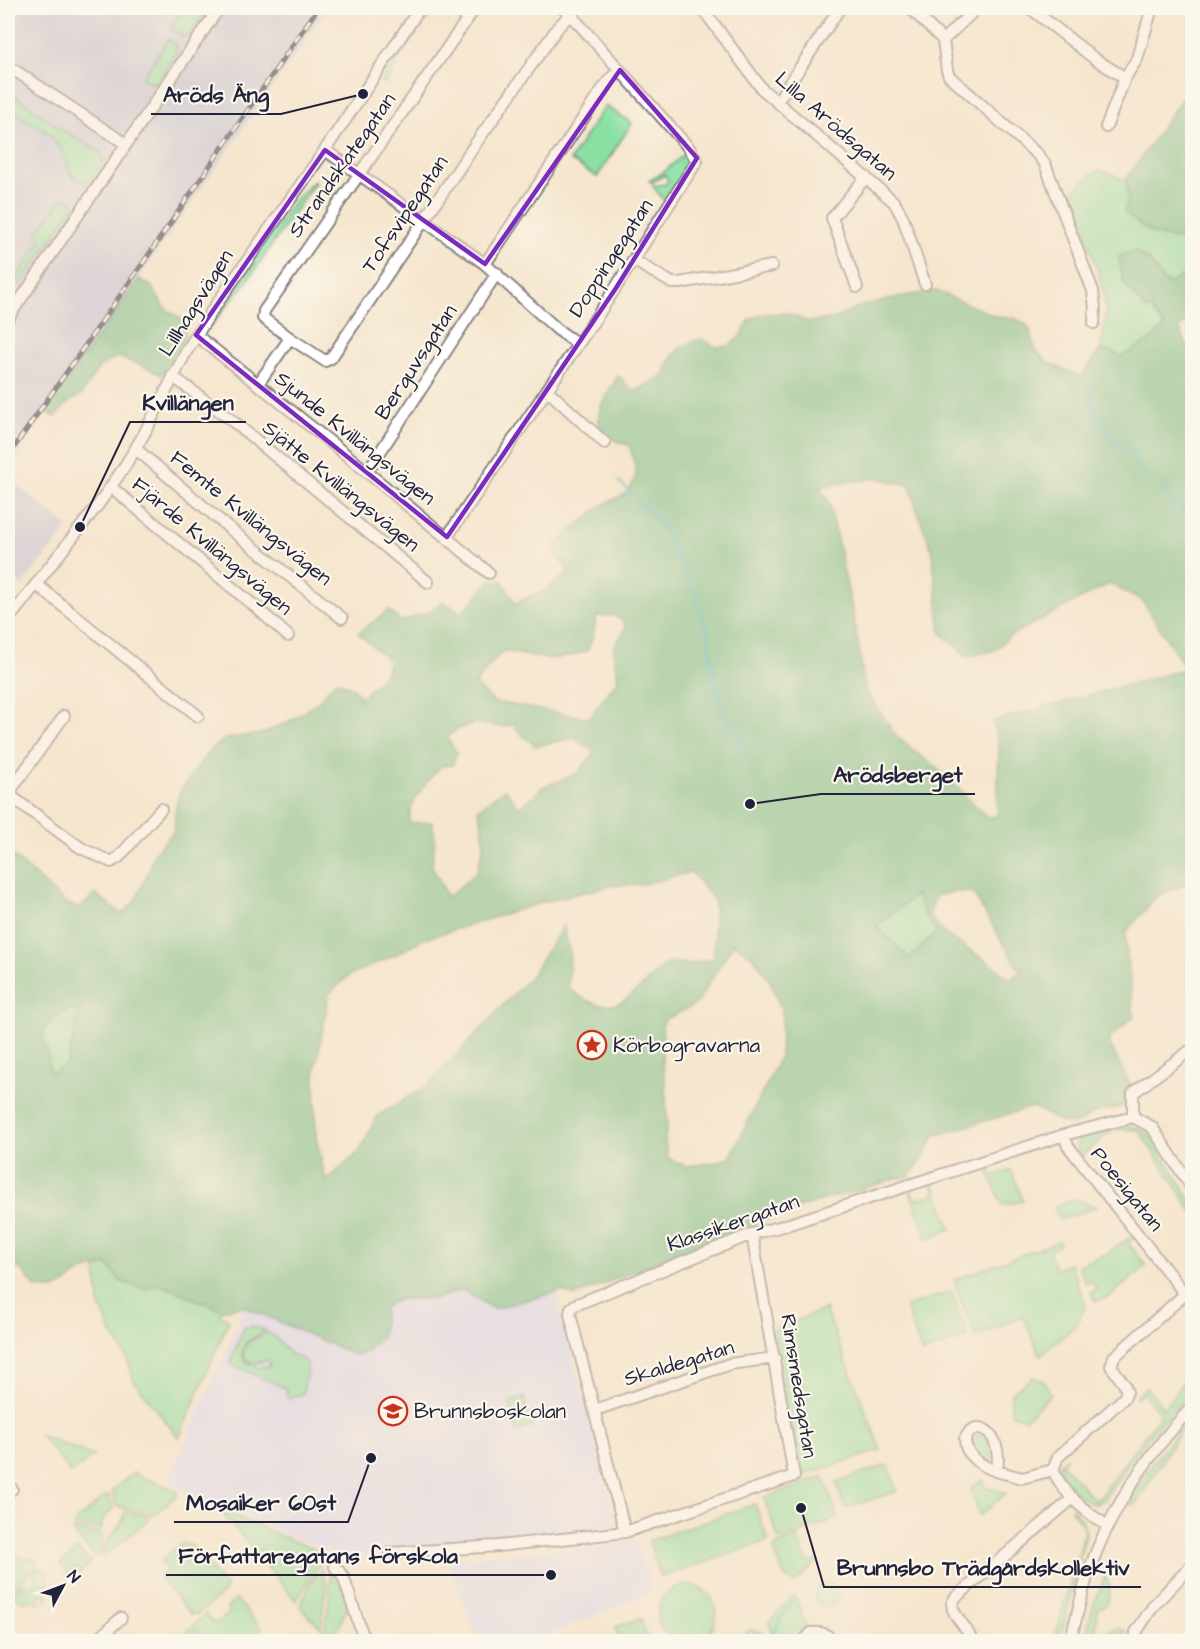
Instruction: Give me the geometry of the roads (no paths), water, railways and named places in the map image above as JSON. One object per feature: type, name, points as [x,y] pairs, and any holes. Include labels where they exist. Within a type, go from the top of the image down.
[{"type":"street","points":[[8,318],[219,8]]},
{"type":"street","name":"Lillhagsvägen","points":[[8,620],[111,487],[136,449],[172,376],[196,335],[231,281],[325,150],[420,8]]},
{"type":"street","name":"Strandskategatan","points":[[290,338],[263,318],[264,311],[475,8]]},
{"type":"street","name":"Lilla Arödsgatan","points":[[702,8],[762,88],[894,202],[925,284]]},
{"type":"street","points":[[777,102],[840,8]]},
{"type":"street","points":[[910,8],[943,40],[946,70],[949,76],[1038,155],[1045,164],[1093,291],[1094,323]]},
{"type":"street","points":[[943,40],[977,8]]},
{"type":"street","points":[[1030,8],[1125,78]]},
{"type":"street","points":[[1106,127],[1125,78],[1137,59],[1152,8]]},
{"type":"street","name":"Doppingegatan","points":[[447,537],[578,344],[697,161],[689,148],[569,10]]},
{"type":"street","name":"Tofsvipegatan","points":[[290,338],[325,361],[329,360],[569,10]]},
{"type":"street","points":[[8,66],[126,144]]},
{"type":"street","points":[[485,264],[600,93],[620,70]]},
{"type":"street","points":[[325,150],[358,176],[497,273],[558,330],[578,344]]},
{"type":"street","points":[[857,287],[832,218],[866,177]]},
{"type":"street","points":[[633,260],[672,283],[772,266]]},
{"type":"street","name":"Berguvsgatan","points":[[367,472],[497,273]]},
{"type":"street","name":"Sjunde Kvillängsvägen","points":[[196,335],[489,573]]},
{"type":"street","points":[[258,384],[290,338]]},
{"type":"street","name":"Sjätte Kvillängsvägen","points":[[172,376],[229,418],[428,582]]},
{"type":"street","points":[[547,390],[605,443]]},
{"type":"street","name":"Femte Kvillängsvägen","points":[[136,449],[229,528],[342,618]]},
{"type":"street","name":"Fjärde Kvillängsvägen","points":[[111,487],[288,636]]},
{"type":"street","points":[[36,584],[198,716]]},
{"type":"street","points":[[64,716],[8,794],[81,848],[111,862],[119,857],[160,809]]},
{"type":"street","points":[[1192,1049],[1133,1093],[1133,1117],[1152,1127],[1192,1187]]},
{"type":"street","name":"Klassikergatan","points":[[625,1532],[570,1314],[571,1308],[669,1265],[752,1234],[1064,1135],[1133,1117]]},
{"type":"street","name":"Poesigatan","points":[[1064,1135],[1074,1154],[1189,1291]]},
{"type":"street","name":"Rimsmedsgatan","points":[[625,1532],[794,1476],[752,1234]]},
{"type":"street","points":[[1053,1470],[1058,1456],[1124,1398],[1127,1392],[1124,1384],[1111,1366],[1114,1357],[1189,1291]]},
{"type":"street","name":"Skaldegatan","points":[[595,1410],[730,1364],[775,1358]]},
{"type":"street","points":[[1071,1639],[1089,1571],[1119,1503],[1168,1432],[1192,1407]]},
{"type":"street","points":[[996,1471],[1022,1478],[1053,1470]]},
{"type":"street","points":[[1053,1470],[1073,1498],[1091,1516],[1108,1526]]},
{"type":"street","points":[[972,1641],[969,1632],[954,1613],[952,1604],[955,1599],[1073,1498]]},
{"type":"street","points":[[390,1553],[498,1546],[625,1532]]},
{"type":"street","points":[[1137,1641],[1136,1632],[1154,1605],[1192,1565]]},
{"type":"street","points":[[335,1567],[344,1576],[365,1641]]},
{"type":"street","points":[[95,1641],[121,1618]]},
{"type":"street","points":[[803,1641],[811,1633],[819,1632],[828,1635],[833,1641]]},
{"type":"waterway","points":[[1087,381],[1098,422],[1129,453],[1148,481]]},
{"type":"waterway","points":[[619,481],[662,525],[688,577],[707,629],[718,696],[746,754]]},
{"type":"waterway","points":[[1161,485],[1172,501],[1192,520]]},
{"type":"waterway","points":[[771,1631],[776,1630],[781,1618],[793,1602]]},
{"type":"waterway","points":[[738,1642],[749,1631],[762,1632]]},
{"type":"waterway","points":[[718,1634],[729,1642]]},
{"type":"railway","points":[[8,456],[318,8]]},
{"type":"place","name":"Aröds Äng","points":[[363,94]]},
{"type":"place","name":"Kvillängen","points":[[80,527]]},
{"type":"place","name":"Arödsberget","points":[[750,804]]},
{"type":"place","name":"Körbogravarna","points":[[592,1045]]},
{"type":"place","name":"Brunnsboskolan","points":[[393,1411]]},
{"type":"place","name":"Mosaiker 60st","points":[[371,1458]]},
{"type":"place","name":"Brunnsbo Trädgårdskollektiv","points":[[801,1508]]},
{"type":"place","name":"Författaregatans förskola","points":[[551,1575]]}]
